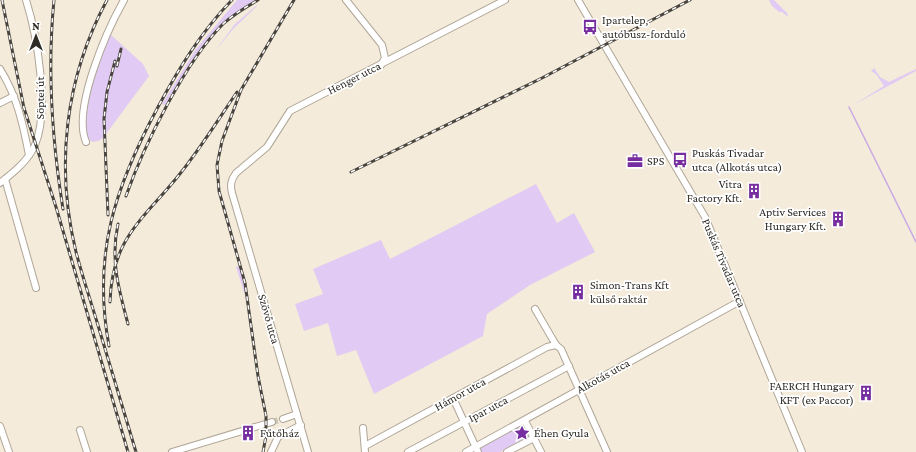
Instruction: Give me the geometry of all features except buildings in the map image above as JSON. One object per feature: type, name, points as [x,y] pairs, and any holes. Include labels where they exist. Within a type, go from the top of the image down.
[{"type":"street","name":"Söptei út","points":[[2,181],[28,156],[39,132],[40,91],[38,51],[26,0]]},
{"type":"street","points":[[86,142],[82,131],[82,121],[92,76],[101,46],[124,0]]},
{"type":"street","points":[[346,0],[382,45],[384,58],[381,65]]},
{"type":"street","name":"Henger utca","points":[[231,187],[236,173],[263,152],[290,111],[505,0]]},
{"type":"street","name":"Puskás Tivadar utca","points":[[578,0],[695,199],[712,233],[802,452]]},
{"type":"street","points":[[0,69],[14,96],[24,126],[28,156]]},
{"type":"street","points":[[0,103],[14,96]]},
{"type":"street","points":[[2,181],[36,288]]},
{"type":"street","name":"Szövő utca","points":[[231,187],[308,452]]},
{"type":"street","name":"Alkotás utca","points":[[466,452],[476,449],[578,390],[740,301]]},
{"type":"street","points":[[535,309],[556,345],[561,349],[607,452]]},
{"type":"street","name":"Hámor utca","points":[[365,449],[453,398],[547,347],[556,345]]},
{"type":"street","name":"Ipar utca","points":[[408,452],[568,366]]},
{"type":"street","points":[[453,398],[476,449]]},
{"type":"street","points":[[283,419],[297,414]]},
{"type":"street","points":[[525,420],[540,452]]},
{"type":"street","points":[[172,452],[272,422]]},
{"type":"street","points":[[271,452],[278,437],[301,425]]},
{"type":"street","points":[[0,426],[9,452]]},
{"type":"street","points":[[363,428],[365,449]]},
{"type":"street","points":[[80,430],[87,452]]},
{"type":"street","points":[[507,452],[534,438]]},
{"type":"shaded area","points":[[237,0],[255,0],[225,21],[213,33],[193,59],[165,105],[162,104],[196,49]]},
{"type":"shaded area","points":[[769,0],[774,0],[787,13],[788,17],[772,6]]},
{"type":"shaded area","points":[[257,5],[234,28],[215,51],[235,24]]},
{"type":"shaded area","points":[[111,35],[143,64],[149,76],[103,138],[92,142],[87,134],[86,119],[89,99],[100,57],[106,42]]},
{"type":"shaded area","points":[[874,68],[880,77],[889,82],[916,69],[916,71],[851,106],[884,86],[876,74],[871,71]]},
{"type":"shaded area","points":[[536,184],[557,223],[574,213],[595,252],[530,285],[487,314],[483,336],[374,394],[356,350],[337,356],[328,323],[304,331],[295,304],[323,294],[313,269],[381,240],[390,259]]},
{"type":"shaded area","points":[[240,266],[246,295],[236,267]]},
{"type":"shaded area","points":[[523,424],[530,436],[500,452],[471,452]]},
{"type":"waterway","points":[[849,107],[916,242]]},
{"type":"tunnel","points":[[272,422],[283,419]]},
{"type":"railway","points":[[2,0],[24,108],[56,207],[128,452]]},
{"type":"railway","points":[[54,0],[51,52],[53,131],[63,209]]},
{"type":"railway","points":[[107,0],[81,60],[73,91],[68,123],[66,187],[76,252],[136,452]]},
{"type":"railway","points":[[109,346],[104,313],[103,281],[111,222],[119,194],[143,136],[174,78],[200,38],[232,0]]},
{"type":"railway","points":[[126,196],[143,153],[167,105],[194,60],[223,24],[258,0]]},
{"type":"railway","points":[[263,452],[266,436],[266,416],[258,376],[245,283],[219,191],[217,165],[222,141],[241,90],[294,0]]},
{"type":"railway","points":[[351,172],[542,78],[690,0]]},
{"type":"railway","points":[[117,66],[121,49]]},
{"type":"railway","points":[[108,215],[104,119],[107,92],[115,61]]},
{"type":"railway","points":[[110,302],[112,280],[116,262],[131,232],[187,165],[237,92]]},
{"type":"railway","points":[[118,224],[115,262],[119,287],[128,324]]},
{"type":"place","name":"Ipartelep, autóbusz-forduló","points":[[590,27]]},
{"type":"place","name":"Puskás Tivadar utca (Alkotás utca)","points":[[680,160]]},
{"type":"place","name":"SPS","points":[[635,161]]},
{"type":"place","name":"Vitra Factory Kft.","points":[[754,191]]},
{"type":"place","name":"Aptiv Services Hungary Kft.","points":[[838,219]]},
{"type":"place","name":"Simon-Trans Kft külső raktár","points":[[578,292]]},
{"type":"place","name":"FAERCH Hungary KFT (ex Paccor)","points":[[866,393]]},
{"type":"place","name":"Fűtőház","points":[[248,433]]},
{"type":"place","name":"Éhen Gyula","points":[[522,433]]}]
